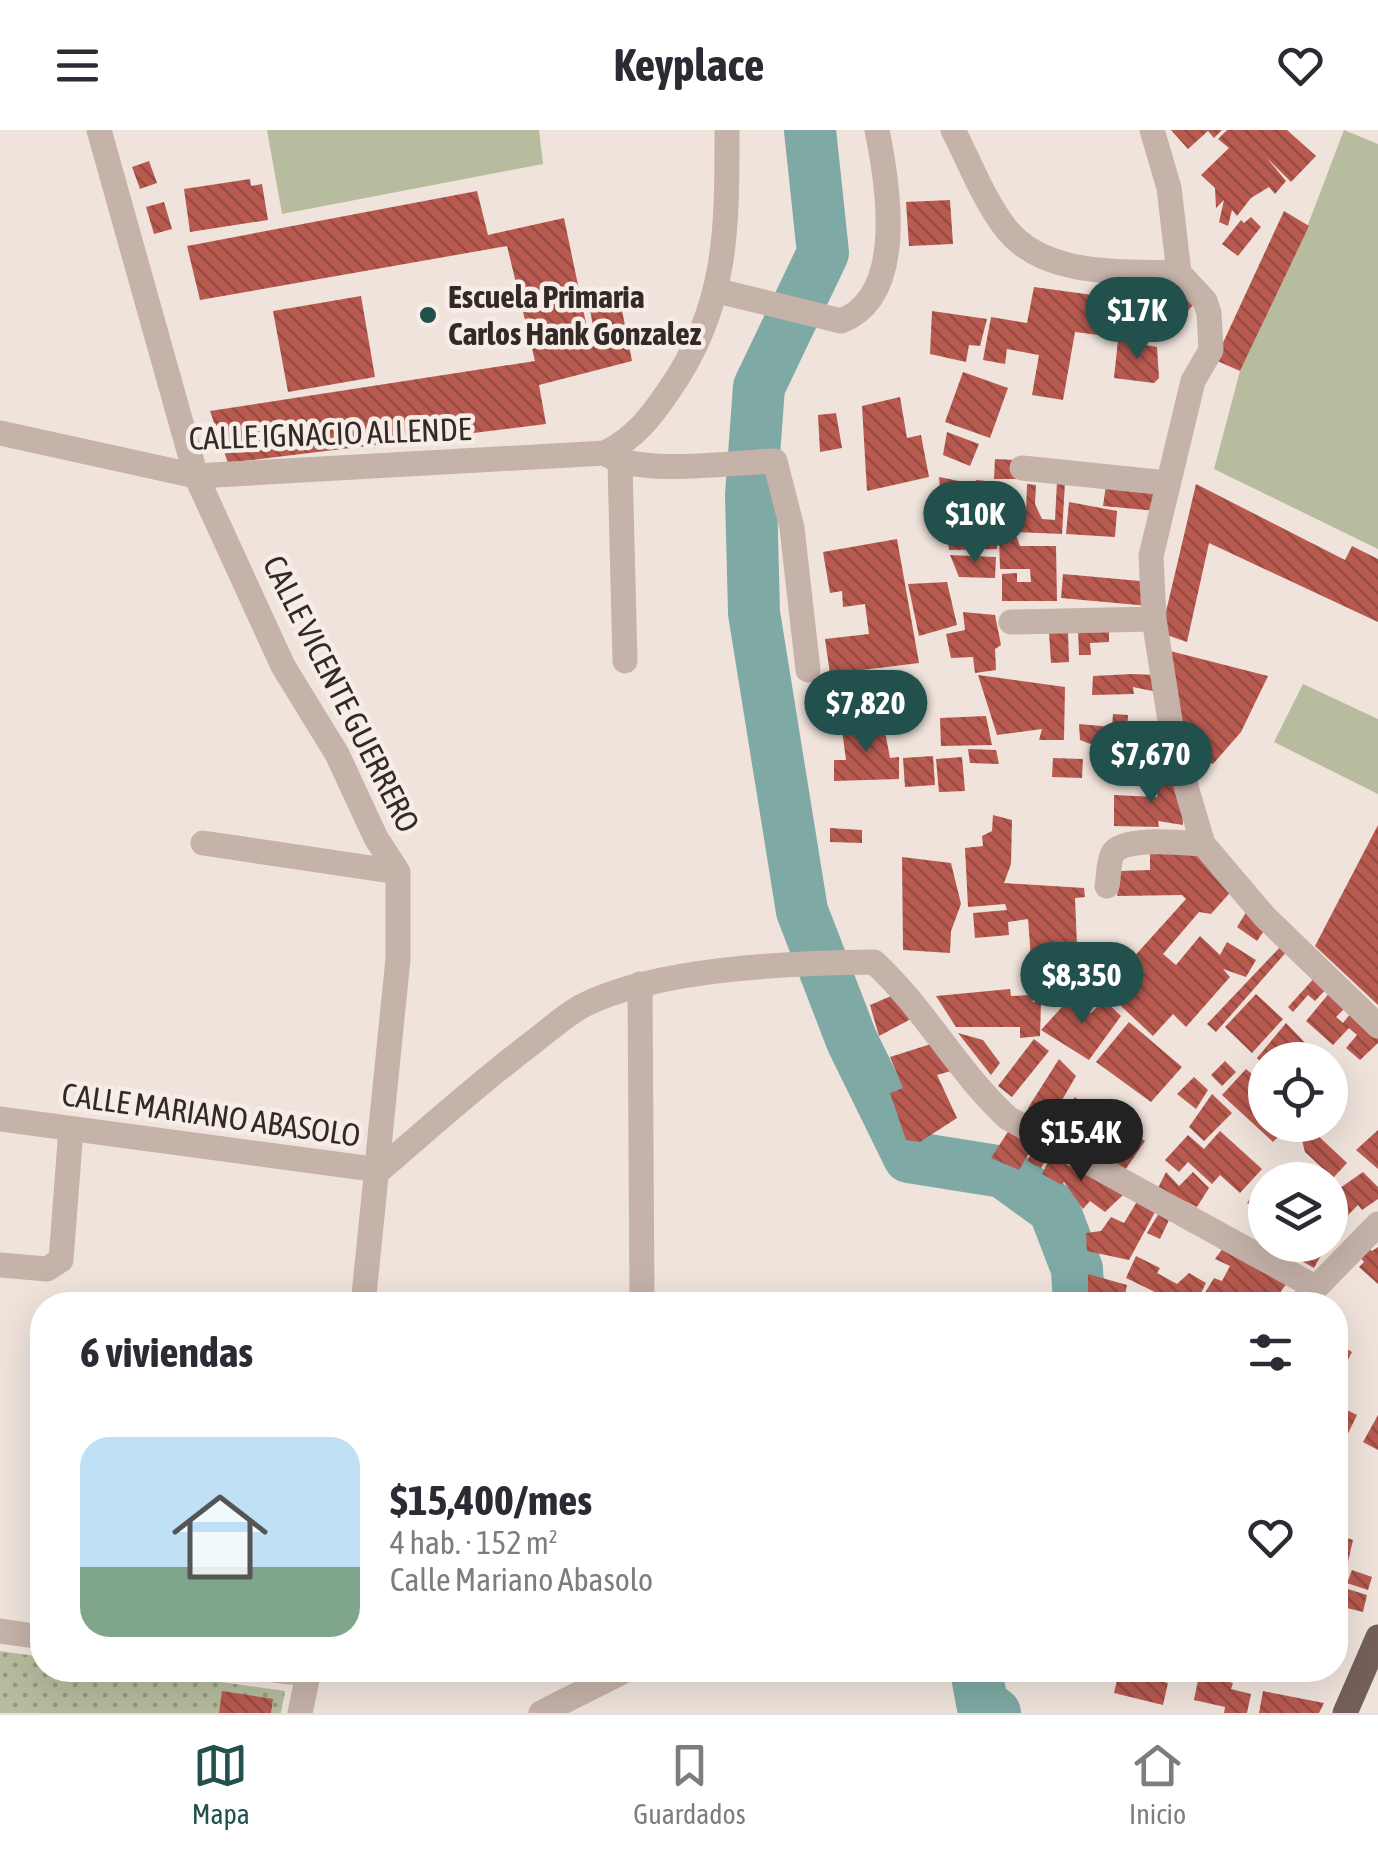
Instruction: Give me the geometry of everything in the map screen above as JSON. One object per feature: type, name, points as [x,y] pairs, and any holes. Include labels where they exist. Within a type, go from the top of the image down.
[{"type":"main road","points":[[1345,1713],[1378,1638]]},
{"type":"street","name":"CALLE VICENTE GUERRERO","points":[[99,130],[196,476],[283,666],[336,754],[376,838],[398,872],[398,958],[380,1170],[365,1292]]},
{"type":"street","points":[[625,661],[613,458],[646,424],[694,354],[718,291],[727,224],[727,130]]},
{"type":"street","points":[[718,291],[840,322],[855,316],[868,304],[881,276],[890,224],[877,130]]},
{"type":"street","points":[[952,130],[1005,228],[1026,247],[1062,264],[1095,270],[1179,273]]},
{"type":"street","points":[[1152,130],[1168,188],[1179,273],[1205,301],[1211,350],[1193,380],[1151,556],[1154,619],[1171,726],[1203,844],[1265,917],[1378,1026]]},
{"type":"street","name":"CALLE IGNACIO ALLENDE","points":[[0,433],[196,476],[613,458],[776,461],[792,528],[808,670]]},
{"type":"street","points":[[1022,468],[1167,482]]},
{"type":"street","points":[[1011,622],[1154,619]]},
{"type":"street","points":[[1108,886],[1112,854],[1118,848],[1144,842],[1203,844]]},
{"type":"street","points":[[203,843],[398,872]]},
{"type":"street","name":"CALLE MARIANO ABASOLO","points":[[0,1119],[380,1170],[498,1068],[578,1008],[640,984],[795,964],[874,962],[901,987],[976,1088],[1008,1118],[1300,1292]]},
{"type":"street","points":[[640,984],[642,1292]]},
{"type":"street","points":[[0,1265],[46,1269],[61,1260],[71,1129]]},
{"type":"street","points":[[1311,1292],[1378,1224]]},
{"type":"street","points":[[0,1631],[30,1635]]},
{"type":"street","points":[[300,1713],[306,1682]]},
{"type":"street","points":[[541,1713],[602,1682]]},
{"type":"green space","points":[[267,130],[539,130],[543,164],[282,214]]},
{"type":"green space","points":[[1344,130],[1378,144],[1378,549],[1214,469],[1240,371],[1304,235]]},
{"type":"green space","points":[[1303,684],[1378,719],[1378,794],[1274,742]]},
{"type":"green space","points":[[0,1651],[30,1655],[30,1682],[222,1682],[285,1691],[281,1713],[0,1713]]},
{"type":"building","points":[[1171,130],[1222,130],[1214,138],[1208,131],[1188,149]]},
{"type":"building","points":[[1227,130],[1287,130],[1316,156],[1291,182],[1266,157],[1286,181],[1275,194],[1269,187],[1251,198],[1237,216],[1232,210],[1228,226],[1219,222],[1224,200],[1216,208],[1215,188],[1201,175],[1229,148],[1218,139]]},
{"type":"building","points":[[149,161],[157,183],[140,189],[132,167]]},
{"type":"building","points":[[250,179],[251,186],[262,184],[268,220],[190,232],[184,189]]},
{"type":"building","points":[[477,191],[488,235],[564,218],[587,328],[593,327],[588,296],[618,290],[632,361],[539,385],[546,424],[228,463],[210,411],[535,361],[507,246],[200,300],[187,246]]},
{"type":"building","points":[[950,200],[953,244],[909,246],[906,202]]},
{"type":"building","points":[[164,202],[172,229],[154,234],[146,207]]},
{"type":"building","points":[[1284,211],[1309,226],[1240,371],[1215,360]]},
{"type":"building","points":[[1251,217],[1261,227],[1238,256],[1222,244],[1241,220],[1244,223]]},
{"type":"building","points":[[1034,287],[1100,296],[1101,287],[1121,290],[1115,337],[1075,332],[1063,400],[1032,395],[1039,355],[1007,349],[1005,364],[983,360],[991,317],[1027,323]]},
{"type":"building","points":[[1124,292],[1197,301],[1180,319],[1161,318],[1157,342],[1121,334]]},
{"type":"building","points":[[361,296],[375,377],[288,392],[273,311]]},
{"type":"building","points":[[932,311],[987,319],[980,346],[969,345],[966,362],[930,354]]},
{"type":"building","points":[[1118,340],[1157,347],[1159,378],[1154,383],[1114,378]]},
{"type":"building","points":[[963,372],[1008,388],[990,438],[945,422]]},
{"type":"building","points":[[900,397],[907,438],[921,435],[929,477],[867,491],[862,406]]},
{"type":"building","points":[[836,413],[842,448],[820,452],[818,415]]},
{"type":"building","points":[[947,432],[979,444],[970,466],[943,455]]},
{"type":"building","points":[[995,459],[1016,460],[1016,479],[994,479]]},
{"type":"building","points":[[939,477],[959,481],[958,495],[970,497],[976,480],[1006,483],[1007,518],[943,521]]},
{"type":"building","points":[[1057,481],[1065,482],[1062,534],[1016,532],[1017,511],[1026,512],[1027,484],[1036,485],[1035,504],[1042,519],[1055,520]]},
{"type":"building","points":[[1196,484],[1345,560],[1352,546],[1378,559],[1378,622],[1209,543],[1187,642],[1161,633]]},
{"type":"building","points":[[1106,485],[1160,490],[1157,511],[1103,506]]},
{"type":"building","points":[[1069,502],[1117,511],[1115,537],[1066,534]]},
{"type":"building","points":[[946,525],[997,532],[997,549],[949,550]]},
{"type":"building","points":[[1016,535],[1020,546],[1056,546],[1057,601],[1002,601],[1002,574],[1017,573],[1017,582],[1031,582],[1030,569],[1000,569],[999,536]]},
{"type":"building","points":[[897,539],[919,663],[830,674],[825,639],[869,634],[865,604],[843,607],[842,591],[830,593],[823,552]]},
{"type":"building","points":[[950,555],[996,557],[995,578],[959,577]]},
{"type":"building","points":[[1063,574],[1151,582],[1149,606],[1061,598]]},
{"type":"building","points":[[947,582],[957,625],[919,636],[908,584]]},
{"type":"building","points":[[963,612],[995,615],[1001,645],[995,649],[996,670],[975,673],[973,657],[951,658],[946,634],[965,630]]},
{"type":"building","points":[[1109,628],[1109,642],[1090,643],[1091,655],[1079,655],[1078,629]]},
{"type":"building","points":[[1068,632],[1069,662],[1051,663],[1049,633]]},
{"type":"building","points":[[1170,651],[1268,676],[1241,732],[1213,764],[1186,756]]},
{"type":"building","points":[[978,675],[1065,687],[1064,740],[1039,740],[1042,729],[997,735]]},
{"type":"building","points":[[1156,675],[1162,693],[1133,687],[1134,694],[1092,695],[1093,676]]},
{"type":"building","points":[[1113,714],[1128,715],[1127,729],[1146,731],[1146,724],[1167,723],[1165,758],[1118,755],[1080,740],[1079,724],[1112,727]]},
{"type":"building","points":[[986,716],[992,745],[941,746],[940,718]]},
{"type":"building","points":[[883,721],[890,758],[899,757],[899,779],[834,781],[834,760],[846,760],[842,730],[854,729],[853,723]]},
{"type":"building","points":[[968,749],[996,750],[999,764],[970,763]]},
{"type":"building","points":[[933,756],[935,785],[905,787],[903,758]]},
{"type":"building","points":[[962,757],[965,791],[939,792],[936,759]]},
{"type":"building","points":[[1053,758],[1083,759],[1082,778],[1052,777]]},
{"type":"building","points":[[1161,770],[1180,778],[1183,825],[1158,821],[1159,827],[1114,826],[1114,795],[1157,797]]},
{"type":"building","points":[[993,815],[1012,820],[1011,864],[1004,883],[1084,888],[1085,897],[1075,898],[1077,946],[1088,946],[1076,980],[1056,976],[1056,981],[1033,984],[1028,919],[1008,922],[1009,935],[975,938],[973,913],[1007,910],[1005,904],[968,907],[965,848],[983,846],[982,836],[992,831]]},
{"type":"building","points":[[1378,825],[1378,1005],[1315,946]]},
{"type":"building","points":[[830,828],[862,830],[862,843],[830,842]]},
{"type":"building","points":[[1150,848],[1201,849],[1235,887],[1211,914],[1199,912],[1163,954],[1176,965],[1200,936],[1220,955],[1227,942],[1256,960],[1246,977],[1223,969],[1230,977],[1186,1027],[1173,1014],[1153,1036],[1104,990],[1186,899],[1182,895],[1117,896],[1121,871],[1150,870]]},
{"type":"building","points":[[902,857],[951,863],[961,904],[951,931],[950,953],[903,950]]},
{"type":"building","points":[[1250,906],[1268,925],[1257,941],[1237,927]]},
{"type":"building","points":[[1283,944],[1289,949],[1216,1032],[1207,1024]]},
{"type":"building","points":[[1317,975],[1329,986],[1315,1001],[1308,995],[1293,1012],[1288,1007]]},
{"type":"building","points":[[1010,989],[1011,996],[1032,995],[1033,1002],[1041,1002],[1040,1036],[1020,1038],[1020,1027],[956,1027],[936,996]]},
{"type":"building","points":[[1331,991],[1347,1006],[1336,1017],[1343,1023],[1354,1009],[1378,1031],[1378,1043],[1360,1060],[1348,1050],[1357,1035],[1349,1028],[1336,1042],[1330,1042],[1306,1021]]},
{"type":"building","points":[[896,994],[911,1019],[879,1036],[870,1005]]},
{"type":"building","points":[[1256,994],[1283,1019],[1262,1042],[1248,1042],[1248,1049],[1225,1027]]},
{"type":"building","points":[[1071,997],[1091,1013],[1104,1000],[1121,1016],[1089,1060],[1041,1030]]},
{"type":"building","points":[[1129,1022],[1182,1067],[1151,1102],[1096,1062]]},
{"type":"building","points":[[1286,1023],[1304,1042],[1270,1042]]},
{"type":"building","points":[[958,1033],[983,1040],[1000,1063],[991,1075]]},
{"type":"building","points":[[1034,1039],[1049,1051],[1012,1097],[998,1086]]},
{"type":"building","points":[[931,1044],[951,1071],[937,1075],[957,1118],[920,1142],[906,1140],[890,1093],[903,1088],[890,1057]]},
{"type":"building","points":[[1059,1059],[1076,1076],[1051,1119],[1028,1108]]},
{"type":"building","points":[[1225,1061],[1236,1072],[1222,1086],[1211,1075]]},
{"type":"building","points":[[1246,1069],[1248,1071],[1248,1119],[1222,1095]]},
{"type":"building","points":[[1194,1077],[1208,1090],[1196,1109],[1177,1094]]},
{"type":"building","points":[[1212,1094],[1232,1113],[1204,1141],[1189,1127]]},
{"type":"building","points":[[1075,1097],[1083,1104],[1093,1099],[1081,1125],[1059,1122]]},
{"type":"building","points":[[1058,1122],[1086,1131],[1081,1145],[1054,1129]]},
{"type":"building","points":[[1011,1127],[1035,1143],[1019,1170],[991,1158]]},
{"type":"building","points":[[1125,1128],[1145,1141],[1125,1170],[1106,1156]]},
{"type":"building","points":[[1378,1130],[1378,1169],[1356,1150]]},
{"type":"building","points":[[1220,1131],[1254,1162],[1248,1162],[1248,1184],[1240,1193],[1220,1175],[1212,1184],[1188,1162],[1179,1172],[1165,1160],[1188,1135],[1204,1149]]},
{"type":"building","points":[[1302,1142],[1325,1142],[1346,1162],[1316,1162],[1305,1152]]},
{"type":"building","points":[[1035,1146],[1049,1154],[1041,1168],[1027,1161]]},
{"type":"building","points":[[1053,1152],[1123,1195],[1105,1212],[1090,1201],[1083,1209],[1064,1182],[1062,1185],[1042,1174]]},
{"type":"building","points":[[1166,1172],[1179,1186],[1193,1172],[1209,1188],[1197,1207],[1158,1188]]},
{"type":"building","points":[[1363,1172],[1378,1187],[1378,1199],[1362,1210],[1358,1205],[1348,1215],[1348,1182]]},
{"type":"building","points":[[1138,1200],[1155,1212],[1129,1260],[1087,1251],[1086,1233],[1101,1231],[1111,1217],[1124,1223]]},
{"type":"building","points":[[1159,1213],[1169,1220],[1160,1239],[1147,1233]]},
{"type":"building","points":[[1366,1247],[1372,1251],[1378,1247],[1378,1284],[1359,1267],[1364,1262],[1358,1255]]},
{"type":"building","points":[[1223,1248],[1287,1283],[1280,1292],[1205,1292],[1214,1278],[1222,1281],[1230,1266],[1215,1259]]},
{"type":"building","points":[[1136,1256],[1160,1268],[1157,1273],[1177,1284],[1189,1273],[1206,1283],[1202,1292],[1155,1292],[1126,1278]]},
{"type":"building","points":[[1088,1274],[1127,1285],[1126,1292],[1088,1292]]},
{"type":"building","points":[[1348,1410],[1357,1415],[1348,1433]]},
{"type":"building","points":[[1378,1415],[1378,1450],[1363,1442]]},
{"type":"building","points":[[1352,1570],[1372,1577],[1368,1590],[1348,1580]]},
{"type":"building","points":[[1348,1589],[1367,1595],[1363,1612],[1348,1608]]},
{"type":"building","points":[[1116,1682],[1168,1683],[1163,1705],[1114,1693]]},
{"type":"building","points":[[1198,1682],[1229,1682],[1233,1683],[1231,1689],[1251,1694],[1247,1713],[1224,1713],[1225,1707],[1194,1700]]},
{"type":"building","points":[[222,1691],[273,1699],[271,1713],[219,1713]]},
{"type":"building","points":[[1263,1691],[1324,1703],[1319,1713],[1259,1713]]},
{"type":"waterway","points":[[810,130],[823,253],[759,387],[751,495],[754,613],[802,911],[852,1041],[909,1157],[1003,1172],[1054,1209],[1077,1269],[1078,1292]]},
{"type":"waterway","points":[[978,1682],[982,1703],[995,1713]]},
{"type":"place","name":"Escuela Primaria Carlos Hank Gonzalez","points":[[428,315]]}]
